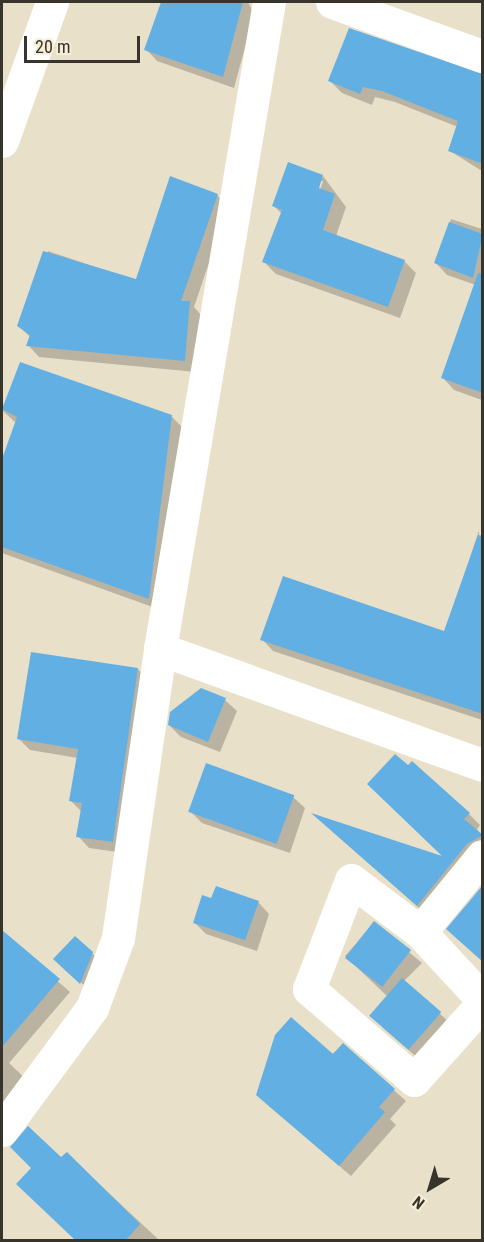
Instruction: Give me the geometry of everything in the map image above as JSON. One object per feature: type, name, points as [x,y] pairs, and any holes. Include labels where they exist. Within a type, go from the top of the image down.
[{"type":"street","points":[[2,141],[52,2]]},
{"type":"street","points":[[2,1130],[92,1008],[118,938],[160,650],[270,2]]},
{"type":"street","points":[[332,2],[483,56]]},
{"type":"street","points":[[160,650],[483,765]]},
{"type":"street","points":[[420,932],[483,856]]},
{"type":"street","points":[[483,999],[420,932],[351,880],[309,989],[414,1080],[483,1004]]},
{"type":"building","points":[[161,2],[243,2],[223,77],[144,50]]},
{"type":"building","points":[[349,28],[483,74],[483,164],[448,151],[458,121],[382,91],[363,87],[360,94],[328,81]]},
{"type":"building","points":[[288,162],[323,175],[319,188],[335,194],[323,230],[405,260],[388,307],[262,262],[282,210],[272,206]]},
{"type":"building","points":[[170,176],[218,194],[181,301],[190,301],[185,361],[26,346],[30,335],[17,326],[43,251],[136,279]]},
{"type":"building","points":[[449,222],[483,234],[473,278],[434,263]]},
{"type":"building","points":[[478,273],[483,274],[483,393],[441,378]]},
{"type":"building","points":[[20,362],[172,415],[149,599],[2,547],[2,459],[17,417],[2,409]]},
{"type":"building","points":[[478,535],[483,536],[483,714],[260,640],[283,576],[444,631]]},
{"type":"building","points":[[31,652],[138,668],[113,842],[76,837],[82,803],[69,801],[78,749],[17,739]]},
{"type":"building","points":[[201,688],[226,698],[208,742],[168,725],[170,712]]},
{"type":"building","points":[[395,754],[408,765],[412,761],[470,813],[464,819],[483,835],[467,844],[417,906],[311,813],[442,856],[367,784]]},
{"type":"building","points":[[206,763],[294,795],[277,844],[188,812]]},
{"type":"building","points":[[483,885],[483,962],[446,929]]},
{"type":"building","points":[[216,886],[259,901],[245,940],[193,923],[202,895],[211,898]]},
{"type":"building","points":[[374,921],[411,950],[382,987],[345,958]]},
{"type":"building","points":[[2,930],[60,979],[2,1047]]},
{"type":"building","points":[[75,936],[93,952],[80,984],[53,959]]},
{"type":"building","points":[[402,978],[441,1012],[408,1050],[369,1016]]},
{"type":"building","points":[[291,1017],[333,1054],[343,1043],[395,1089],[379,1107],[385,1112],[339,1166],[256,1095],[275,1035]]},
{"type":"building","points":[[28,1126],[61,1157],[67,1152],[140,1224],[126,1240],[75,1240],[16,1184],[31,1168],[10,1147]]}]
